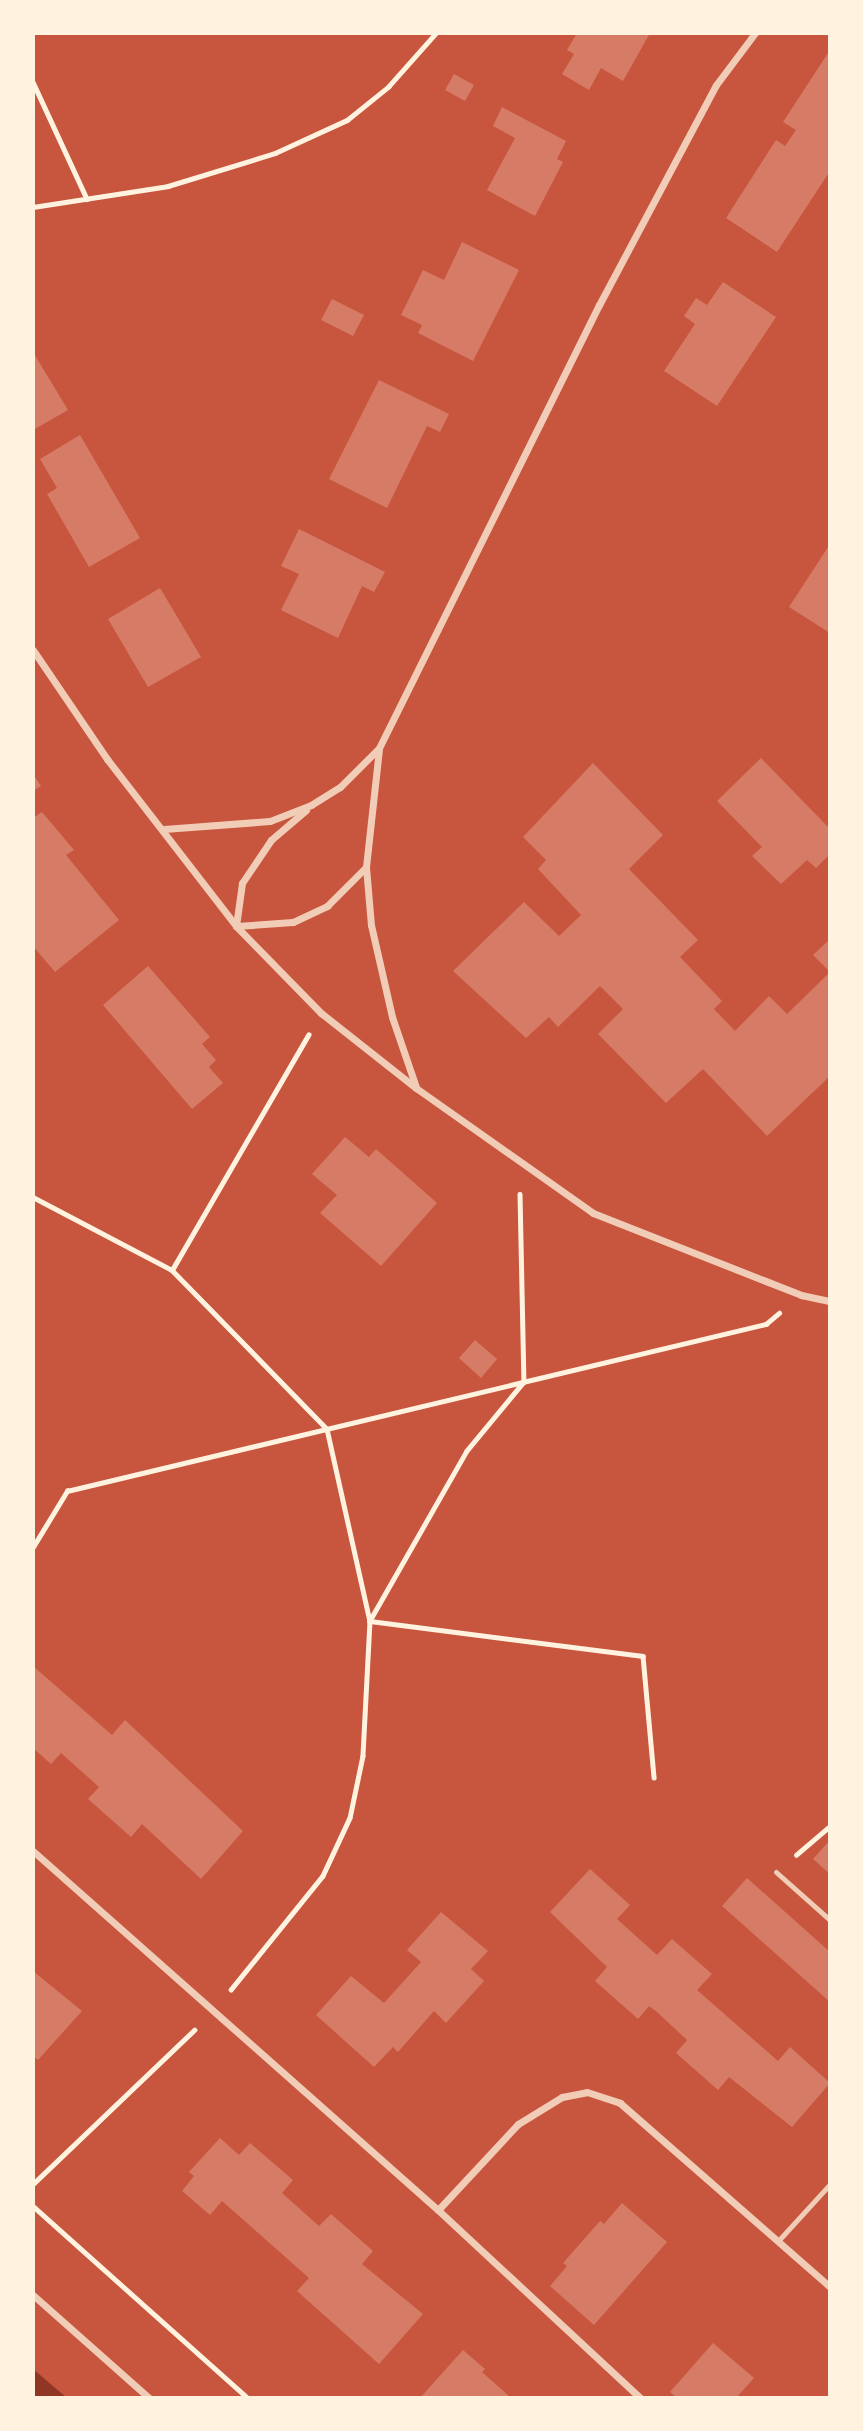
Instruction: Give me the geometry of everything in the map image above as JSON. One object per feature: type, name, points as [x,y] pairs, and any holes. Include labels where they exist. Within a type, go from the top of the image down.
[{"type":"street","points":[[236,926],[242,884],[271,840],[311,805],[340,787],[379,748],[599,305],[716,85],[755,33]]},
{"type":"street","points":[[33,650],[107,759],[164,829],[236,926],[321,1013],[416,1088],[593,1213],[801,1295],[830,1301]]},
{"type":"street","points":[[379,748],[366,867],[382,977],[416,1088]]},
{"type":"street","points":[[164,829],[270,821],[311,805]]},
{"type":"street","points":[[236,926],[293,922],[327,906],[366,867]]},
{"type":"street","points":[[33,1852],[438,2210],[640,2398]]},
{"type":"street","points":[[438,2210],[518,2124],[562,2097],[587,2092],[620,2103],[830,2287]]},
{"type":"street","points":[[33,2295],[149,2398]]},
{"type":"lane","points":[[776,1872],[830,1920]]},
{"type":"lane","points":[[778,2241],[830,2184]]},
{"type":"path","points":[[33,207],[168,186],[275,153],[348,120],[388,87],[436,33]]},
{"type":"path","points":[[33,82],[87,199]]},
{"type":"path","points":[[172,1270],[321,1013]]},
{"type":"path","points":[[370,1621],[467,1451],[524,1382],[519,1161]]},
{"type":"path","points":[[33,1197],[172,1270],[327,1429],[370,1621],[363,1756],[350,1818],[323,1876],[214,2011],[33,2184]]},
{"type":"path","points":[[33,1547],[67,1491],[766,1324],[801,1295]]},
{"type":"path","points":[[370,1621],[643,1656],[654,1778]]},
{"type":"path","points":[[776,1872],[830,1826]]},
{"type":"path","points":[[33,2206],[248,2398]]},
{"type":"shaded area","points":[[33,2369],[67,2398],[33,2398]]},
{"type":"building","points":[[577,33],[650,33],[623,81],[601,68],[589,90],[562,74],[574,54],[567,50]]},
{"type":"building","points":[[830,50],[830,171],[777,252],[726,218],[776,140],[785,146],[796,130],[783,122]]},
{"type":"building","points":[[454,74],[474,85],[465,101],[445,90]]},
{"type":"building","points":[[502,107],[566,141],[557,159],[563,162],[535,216],[487,190],[515,138],[493,126]]},
{"type":"building","points":[[462,242],[519,270],[473,361],[418,333],[422,325],[401,315],[423,270],[444,280]]},
{"type":"building","points":[[723,282],[776,317],[717,406],[664,371],[695,324],[684,316],[696,298],[707,305]]},
{"type":"building","points":[[332,299],[364,315],[353,336],[321,320]]},
{"type":"building","points":[[33,352],[68,410],[33,430]]},
{"type":"building","points":[[379,380],[449,414],[440,432],[427,426],[387,508],[329,479]]},
{"type":"building","points":[[80,435],[140,538],[89,567],[47,494],[57,488],[40,459]]},
{"type":"building","points":[[299,529],[385,572],[374,592],[362,586],[338,638],[281,610],[299,574],[281,566]]},
{"type":"building","points":[[830,544],[830,633],[789,607]]},
{"type":"building","points":[[160,588],[201,657],[148,687],[108,619]]},
{"type":"building","points":[[761,758],[830,829],[830,854],[816,868],[807,860],[781,884],[752,856],[762,847],[717,801]]},
{"type":"building","points":[[593,763],[663,835],[629,869],[698,940],[680,957],[722,1001],[714,1009],[735,1031],[769,996],[787,1014],[830,972],[830,1076],[767,1136],[703,1069],[666,1103],[598,1034],[623,1009],[600,986],[558,1027],[549,1017],[526,1038],[453,971],[524,902],[559,936],[581,915],[538,869],[546,860],[523,837]]},
{"type":"building","points":[[33,774],[41,786],[33,791]]},
{"type":"building","points":[[42,812],[74,850],[66,855],[119,920],[55,972],[33,946],[33,818]]},
{"type":"building","points":[[830,939],[830,972],[813,955]]},
{"type":"building","points":[[148,966],[210,1037],[202,1044],[216,1060],[209,1067],[223,1083],[192,1109],[103,1005]]},
{"type":"building","points":[[345,1137],[369,1157],[376,1149],[437,1203],[381,1266],[320,1213],[337,1195],[312,1174]]},
{"type":"building","points":[[475,1340],[497,1359],[481,1378],[459,1358]]},
{"type":"building","points":[[33,1666],[112,1735],[125,1720],[243,1831],[201,1879],[142,1824],[131,1837],[88,1799],[99,1787],[61,1753],[51,1764],[33,1748]]},
{"type":"building","points":[[830,1840],[830,1874],[813,1859]]},
{"type":"building","points":[[590,1869],[630,1905],[617,1919],[657,1955],[672,1939],[712,1974],[697,1990],[778,2061],[790,2047],[830,2083],[792,2127],[729,2077],[718,2090],[676,2053],[687,2040],[657,2012],[649,2006],[638,2019],[595,1981],[607,1967],[550,1912]]},
{"type":"building","points":[[747,1878],[830,1952],[830,2002],[722,1906]]},
{"type":"building","points":[[441,1912],[488,1951],[471,1969],[484,1981],[446,2023],[434,2011],[398,2052],[393,2047],[374,2067],[316,2015],[351,1976],[384,2003],[421,1962],[407,1950]]},
{"type":"building","points":[[33,1971],[82,2011],[38,2060],[33,2056]]},
{"type":"building","points":[[220,2138],[239,2155],[250,2143],[293,2180],[282,2193],[319,2226],[331,2214],[373,2251],[362,2264],[423,2314],[379,2364],[297,2291],[309,2278],[222,2201],[210,2215],[182,2191],[194,2176],[189,2172]]},
{"type":"building","points":[[622,2203],[667,2242],[594,2325],[550,2286],[567,2266],[563,2263],[600,2221],[604,2224]]},
{"type":"building","points":[[713,2343],[754,2378],[736,2398],[677,2398],[670,2392]]},
{"type":"building","points":[[463,2350],[485,2369],[482,2372],[511,2398],[420,2398]]}]
